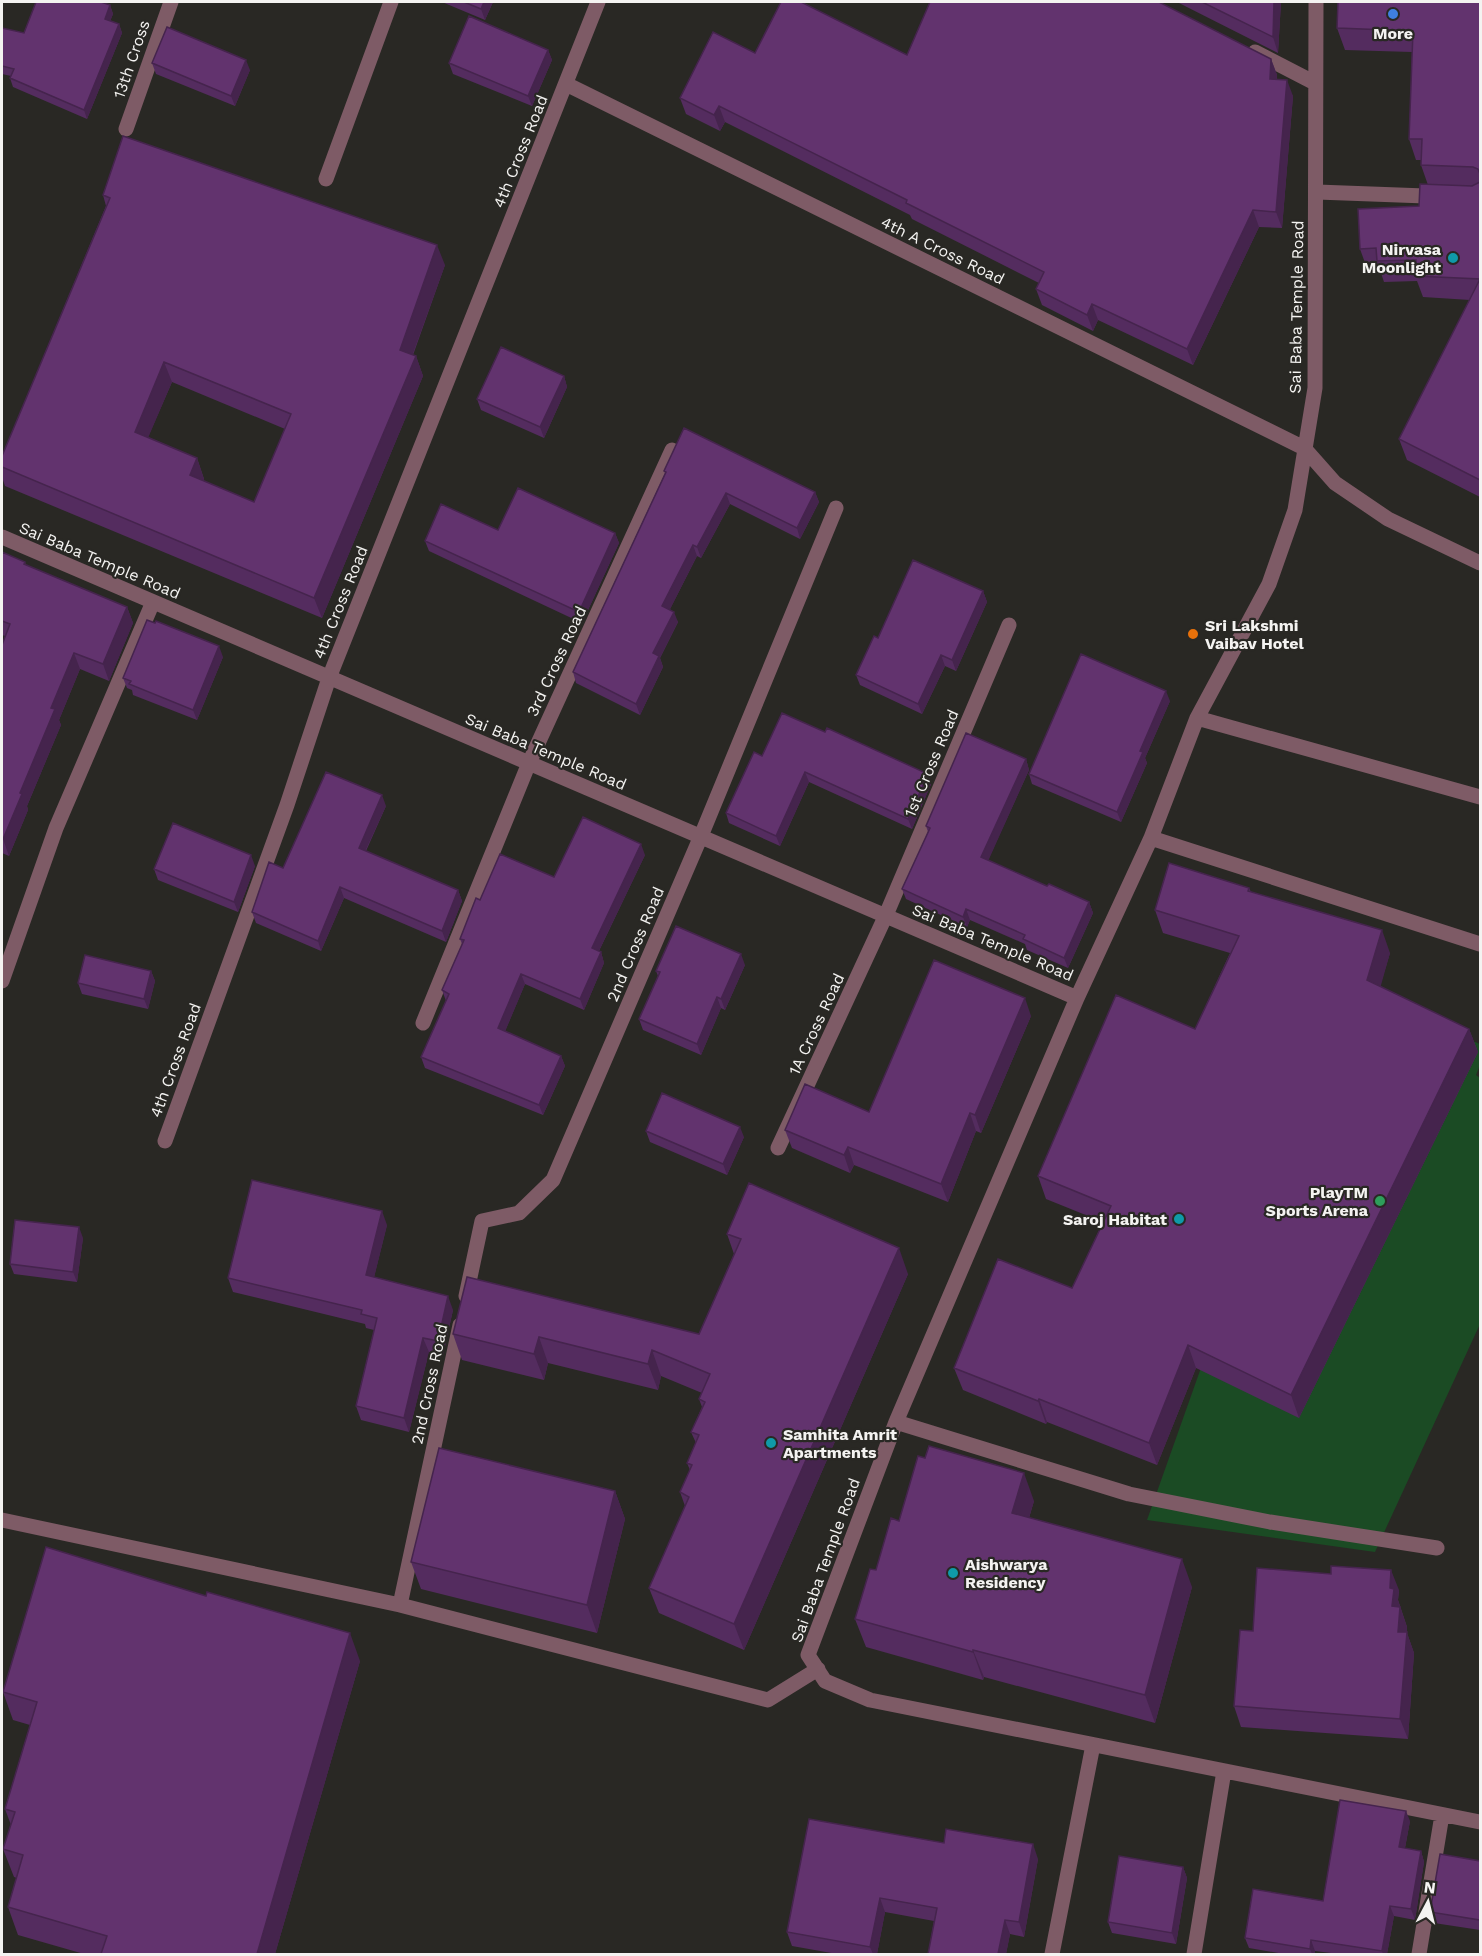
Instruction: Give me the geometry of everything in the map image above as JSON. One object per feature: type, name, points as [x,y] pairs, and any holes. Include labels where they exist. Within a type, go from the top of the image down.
[{"type":"street","name":"13th Cross","points":[[126,129],[171,2]]},
{"type":"street","points":[[326,179],[392,2]]},
{"type":"street","name":"4th Cross Road","points":[[165,1141],[287,805],[329,678],[598,2]]},
{"type":"street","name":"Sai Baba Temple Road","points":[[818,1669],[808,1655],[896,1422],[1077,998],[1152,838],[1197,718],[1269,584],[1295,510],[1315,388],[1316,2]]},
{"type":"street","points":[[1241,45],[1315,83]]},
{"type":"street","name":"4th A Cross Road","points":[[566,84],[1304,448]]},
{"type":"street","points":[[1317,192],[1480,198]]},
{"type":"street","points":[[1304,448],[1335,483],[1389,519],[1480,563]]},
{"type":"street","name":"3rd Cross Road","points":[[423,1023],[529,763],[672,450]]},
{"type":"street","name":"2nd Cross Road","points":[[400,1605],[482,1221],[519,1213],[553,1180],[701,836],[836,508]]},
{"type":"street","name":"Sai Baba Temple Road","points":[[2,537],[1077,998]]},
{"type":"street","points":[[2,981],[56,828],[153,602]]},
{"type":"street","name":"1st Cross Road","points":[[886,915],[1009,625]]},
{"type":"street","points":[[1197,718],[1480,797]]},
{"type":"street","points":[[1152,838],[1480,944]]},
{"type":"street","name":"1A Cross Road","points":[[778,1148],[886,915]]},
{"type":"street","points":[[896,1422],[1129,1494],[1270,1522],[1437,1548]]},
{"type":"street","points":[[2,1520],[400,1605],[768,1700],[818,1669],[825,1681],[870,1700],[1480,1822]]},
{"type":"street","points":[[1052,1954],[1093,1745]]},
{"type":"street","points":[[1194,1954],[1224,1771]]},
{"type":"street","points":[[1419,1954],[1442,1815]]},
{"type":"green space","name":"PlayTM Sports Arena","points":[[1377,999],[1480,1044],[1480,1065],[1476,1075],[1480,1078],[1480,1324],[1375,1552],[1147,1520],[1208,1348]]},
{"type":"building","points":[[36,2],[101,2],[110,5],[105,19],[119,24],[84,110],[10,78],[14,69],[2,66],[2,28],[24,33]]},
{"type":"building","points":[[464,2],[484,2],[481,9]]},
{"type":"building","points":[[781,2],[801,2],[907,55],[930,2],[1159,2],[1271,59],[1270,79],[1287,80],[1276,212],[1253,210],[1187,349],[1092,304],[1087,315],[1036,289],[1044,272],[906,203],[907,200],[719,106],[714,115],[680,98],[713,32],[755,53]]},
{"type":"building","points":[[1202,2],[1274,2],[1273,37]]},
{"type":"building","points":[[1338,2],[1480,2],[1480,174],[1478,169],[1473,167],[1421,165],[1422,139],[1409,139],[1413,31],[1337,28]]},
{"type":"building","points":[[469,16],[548,50],[528,96],[449,63]]},
{"type":"building","points":[[167,27],[246,60],[231,96],[152,63]]},
{"type":"building","points":[[123,136],[437,245],[400,350],[416,356],[314,598],[2,467],[2,456],[110,198],[103,195]],"holes":[[[164,362],[291,414],[254,502],[190,475],[197,458],[135,432]]]},
{"type":"building","points":[[1480,182],[1480,279],[1415,276],[1416,260],[1377,261],[1376,248],[1360,249],[1358,209],[1419,206],[1420,184],[1472,186]]},
{"type":"building","points":[[1480,279],[1480,480],[1399,439]]},
{"type":"building","points":[[501,347],[564,376],[540,427],[477,399]]},
{"type":"building","points":[[684,428],[815,492],[797,528],[726,493],[697,547],[693,545],[662,606],[674,612],[653,653],[659,656],[636,704],[573,672],[666,472],[664,471]]},
{"type":"building","points":[[518,488],[615,533],[579,612],[425,541],[441,504],[498,530]]},
{"type":"building","points":[[2,552],[25,562],[24,564],[127,607],[103,664],[74,653],[51,708],[55,709],[3,839],[2,645],[10,624],[2,621]]},
{"type":"building","points":[[913,560],[983,591],[952,660],[941,655],[918,704],[856,675],[874,636],[878,638]]},
{"type":"building","points":[[147,620],[155,623],[156,621],[219,646],[193,710],[129,684],[131,681],[123,678]]},
{"type":"building","points":[[1081,654],[1166,691],[1117,812],[1029,774]]},
{"type":"building","points":[[782,713],[825,732],[827,728],[928,774],[908,819],[805,772],[776,836],[726,813],[754,752],[762,756]]},
{"type":"building","points":[[966,733],[1026,759],[981,857],[1089,902],[1064,958],[1023,939],[1025,935],[966,909],[963,917],[902,889],[930,828],[926,826]]},
{"type":"building","points":[[326,772],[382,795],[359,848],[458,890],[442,931],[340,887],[318,941],[252,912],[269,862],[283,868]]},
{"type":"building","points":[[583,817],[641,844],[592,948],[601,952],[580,999],[521,974],[498,1028],[561,1056],[539,1105],[421,1057],[449,994],[442,990],[464,940],[460,939],[476,898],[480,900],[500,854],[554,877]]},
{"type":"building","points":[[173,823],[251,855],[234,902],[154,869]]},
{"type":"building","points":[[1169,863],[1249,888],[1248,891],[1382,930],[1367,980],[1469,1029],[1291,1395],[1188,1345],[1149,1443],[954,1368],[998,1259],[1072,1288],[1111,1206],[1038,1176],[1116,995],[1195,1029],[1239,936],[1155,910]]},
{"type":"building","points":[[676,926],[741,954],[721,999],[717,997],[697,1044],[639,1019],[660,972],[656,971]]},
{"type":"building","points":[[85,955],[151,971],[144,999],[78,983]]},
{"type":"building","points":[[934,960],[1025,998],[975,1115],[970,1113],[941,1184],[848,1147],[844,1155],[785,1130],[805,1084],[869,1112]]},
{"type":"building","points":[[662,1093],[740,1127],[723,1164],[646,1131]]},
{"type":"building","points":[[252,1180],[382,1211],[366,1275],[448,1296],[438,1341],[423,1338],[404,1418],[356,1406],[377,1318],[361,1314],[362,1310],[228,1278]]},
{"type":"building","name":"Samhita Amrit Apartments","points":[[749,1183],[899,1248],[734,1624],[649,1588],[689,1497],[680,1492],[692,1465],[687,1463],[699,1435],[691,1432],[705,1402],[699,1399],[710,1374],[652,1350],[648,1364],[539,1337],[534,1354],[453,1334],[467,1277],[699,1334],[741,1239],[727,1234]]},
{"type":"building","points":[[15,1220],[79,1227],[73,1272],[10,1264]]},
{"type":"building","points":[[929,1446],[1024,1473],[1012,1513],[1182,1559],[1145,1695],[973,1650],[973,1652],[855,1619],[870,1569],[876,1570],[891,1518],[899,1521],[918,1456],[925,1458]]},
{"type":"building","points":[[439,1448],[615,1491],[587,1605],[411,1562]]},
{"type":"building","points":[[46,1547],[206,1596],[207,1592],[350,1633],[257,1954],[101,1954],[107,1936],[8,1907],[23,1855],[3,1849],[15,1812],[5,1809],[37,1702],[3,1692]]},
{"type":"building","points":[[1331,1566],[1391,1570],[1390,1588],[1394,1589],[1392,1606],[1400,1607],[1398,1632],[1407,1632],[1400,1719],[1234,1706],[1240,1630],[1253,1631],[1257,1568],[1331,1574]]},
{"type":"building","points":[[1340,1800],[1406,1811],[1399,1847],[1421,1851],[1411,1909],[1390,1906],[1382,1951],[1311,1940],[1310,1949],[1245,1938],[1253,1889],[1323,1901]]},
{"type":"building","points":[[809,1819],[944,1843],[946,1829],[1033,1844],[1019,1922],[1005,1920],[998,1954],[928,1954],[937,1908],[880,1898],[870,1947],[787,1932]]},
{"type":"building","points":[[1440,1854],[1480,1861],[1480,1920],[1430,1912]]},
{"type":"building","points":[[1119,1856],[1183,1867],[1172,1933],[1108,1922]]},
{"type":"place","name":"More","points":[[1393,14]]},
{"type":"place","name":"Nirvasa Moonlight","points":[[1453,258]]},
{"type":"place","name":"Sri Lakshmi Vaibav Hotel","points":[[1193,634]]},
{"type":"place","name":"PlayTM Sports Arena","points":[[1380,1201]]},
{"type":"place","name":"Saroj Habitat","points":[[1179,1219]]},
{"type":"place","name":"Samhita Amrit Apartments","points":[[771,1443]]},
{"type":"place","name":"Aishwarya Residency","points":[[953,1573]]}]
